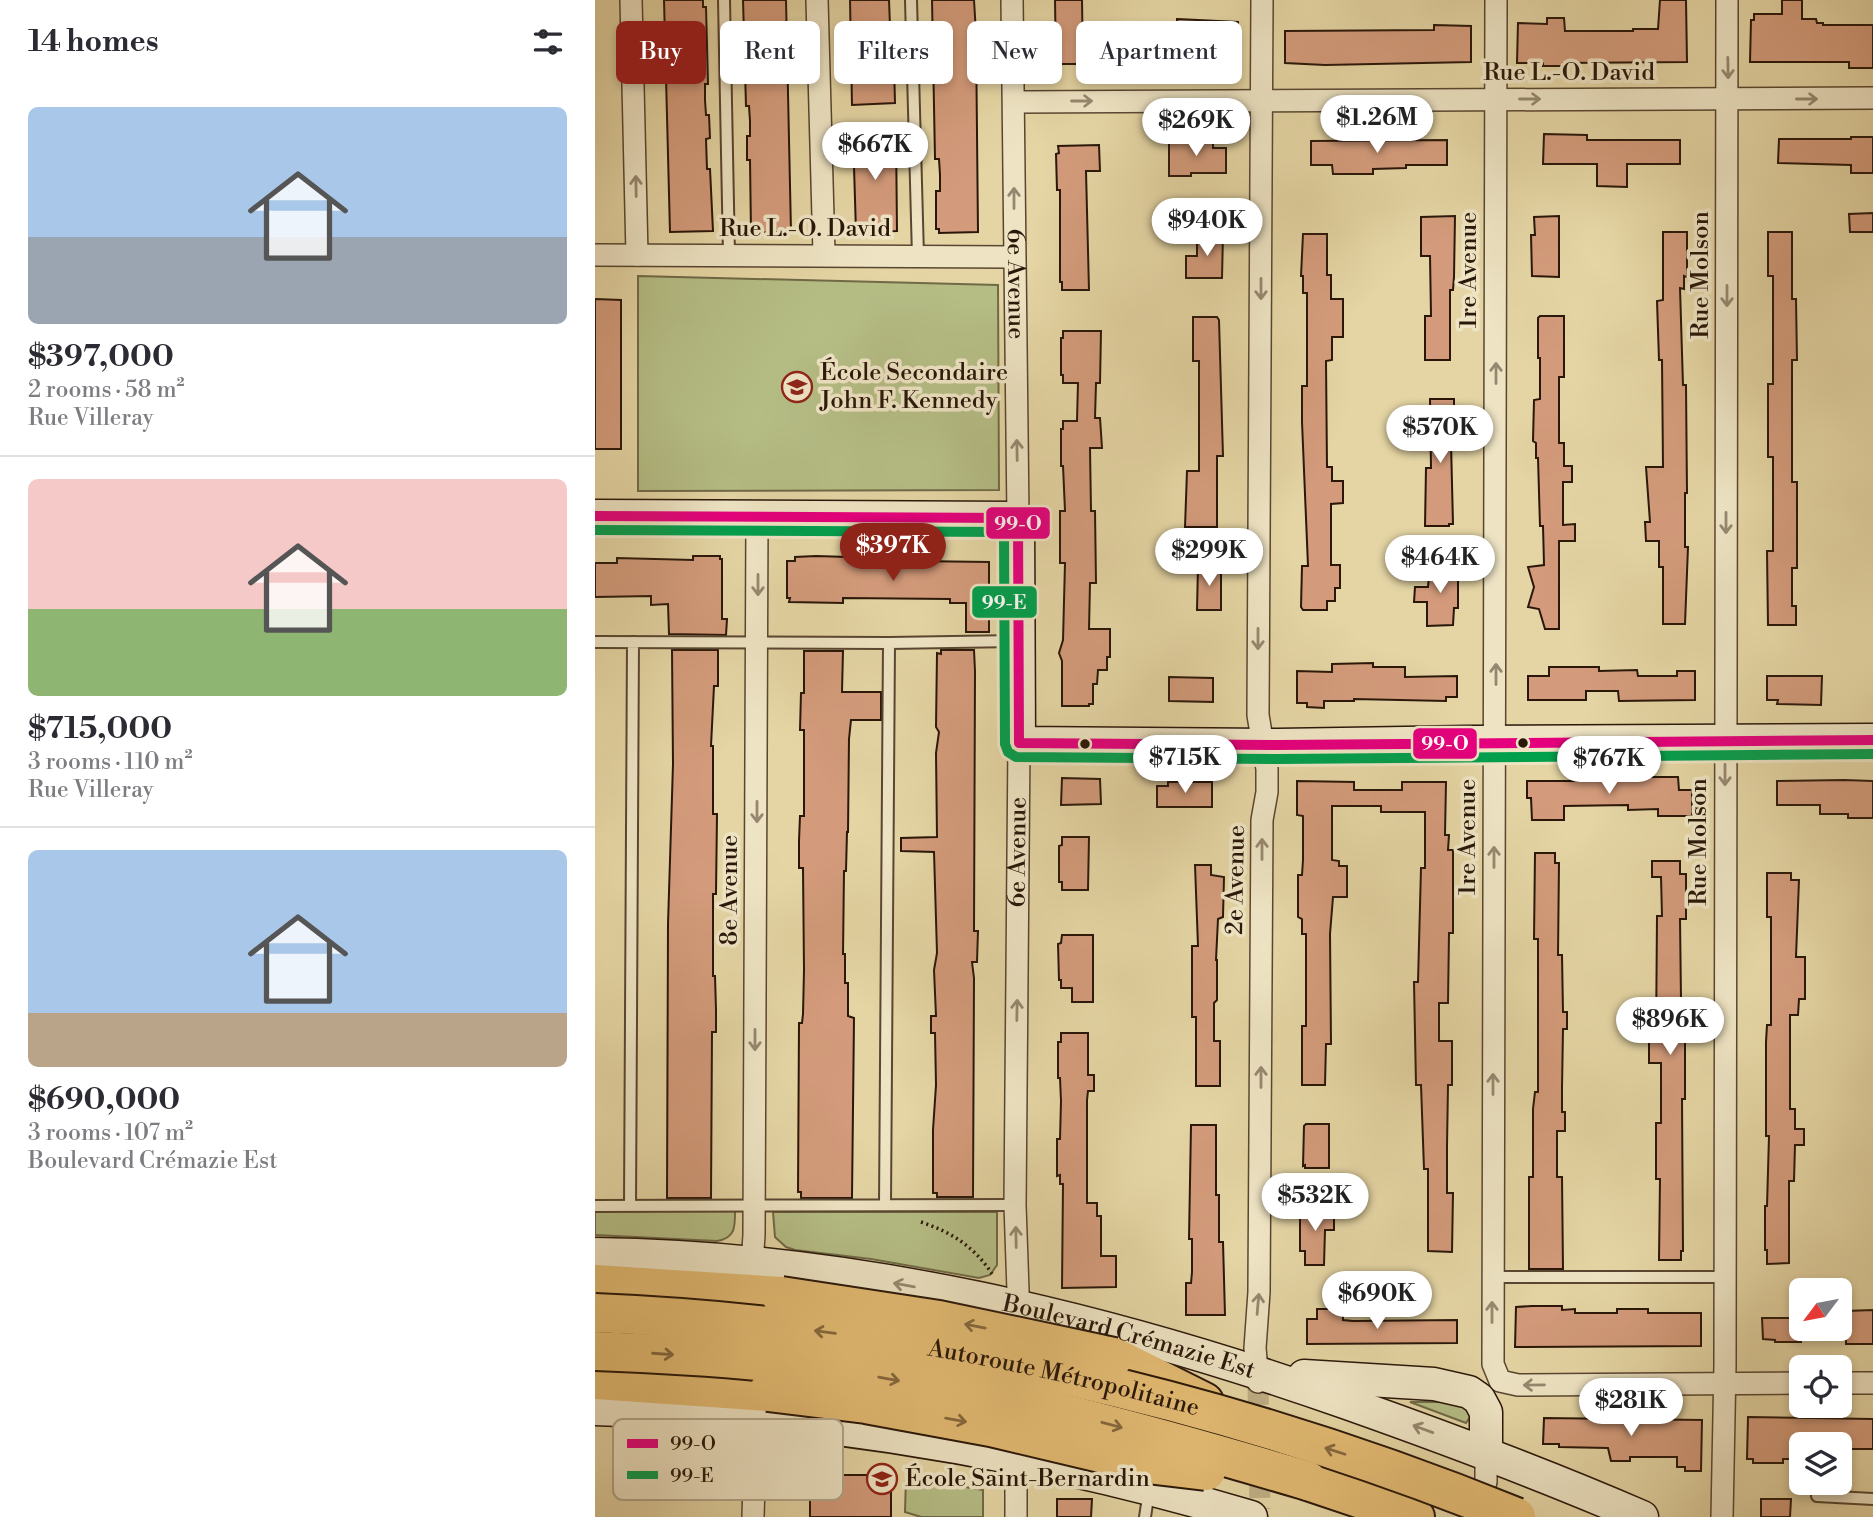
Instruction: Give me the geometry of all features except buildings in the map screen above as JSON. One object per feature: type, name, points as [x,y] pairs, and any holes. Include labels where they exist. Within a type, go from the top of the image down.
[{"type":"highway","points":[[595,1284],[781,1296],[939,1320],[1114,1357],[1250,1425]]},
{"type":"highway","name":"Autoroute Métropolitaine","points":[[595,1313],[727,1320],[822,1331],[943,1350],[1080,1379],[1250,1425],[1392,1470],[1516,1517]]},
{"type":"highway","name":"Autoroute Métropolitaine","points":[[595,1350],[772,1363],[891,1379],[1004,1400],[1090,1420],[1308,1482],[1415,1517]]},
{"type":"highway","points":[[595,1380],[762,1405],[866,1404],[991,1427],[1147,1464],[1308,1482]]},
{"type":"main road","points":[[595,516],[1019,519]]},
{"type":"main road","name":"6e Avenue","points":[[1019,519],[1019,743]]},
{"type":"main road","points":[[1019,743],[1264,745],[1873,740]]},
{"type":"main road","name":"Boulevard Crémazie Est","points":[[595,1254],[752,1264],[876,1280],[1019,1315],[1152,1340],[1258,1378],[1427,1431],[1486,1468],[1581,1491],[1642,1517]]},
{"type":"main road","points":[[1258,1378],[1434,1384],[1462,1389],[1479,1398],[1486,1412],[1486,1468]]},
{"type":"main road","points":[[595,1409],[762,1405],[807,1419]]},
{"type":"main road","points":[[843,1428],[1015,1450],[1147,1503],[1257,1514]]},
{"type":"street","points":[[631,0],[637,255]]},
{"type":"street","points":[[817,0],[824,254]]},
{"type":"street","name":"6e Avenue","points":[[1011,0],[1019,519]]},
{"type":"street","name":"2e Avenue","points":[[1258,1378],[1255,1348],[1259,1292],[1262,820],[1268,778],[1258,715],[1262,0]]},
{"type":"street","name":"1re Avenue","points":[[1496,0],[1493,1364],[1499,1379],[1518,1385],[1724,1382]]},
{"type":"street","name":"Rue Molson","points":[[1722,1517],[1725,1277],[1727,0]]},
{"type":"street","name":"Rue L.-O. David","points":[[1014,102],[1873,98]]},
{"type":"street","name":"Rue L.-O. David","points":[[595,255],[1014,257]]},
{"type":"street","name":"8e Avenue","points":[[752,1264],[757,517]]},
{"type":"street","name":"6e Avenue","points":[[1019,743],[1015,1205],[1019,1315]]},
{"type":"street","points":[[1724,1382],[1789,1383]]},
{"type":"street","points":[[1852,1383],[1873,1383]]},
{"type":"street","points":[[761,1419],[762,1405]]},
{"type":"street","points":[[1015,1450],[1016,1517]]},
{"type":"lane","points":[[724,0],[729,255]]},
{"type":"lane","points":[[911,0],[918,256]]},
{"type":"lane","points":[[595,642],[1019,641]]},
{"type":"lane","points":[[630,1206],[633,642]]},
{"type":"lane","points":[[885,1205],[889,643]]},
{"type":"lane","points":[[595,1206],[1015,1205]]},
{"type":"lane","points":[[1493,1277],[1725,1277]]},
{"type":"lane","points":[[1817,1496],[1873,1499]]},
{"type":"path","points":[[917,1220],[958,1238],[979,1256],[993,1276]]},
{"type":"green space","name":"École Secondaire John F. Kennedy","points":[[638,276],[998,285],[999,490],[638,491]]},
{"type":"green space","points":[[595,1210],[735,1210],[735,1221],[731,1234],[717,1241],[595,1235]]},
{"type":"green space","points":[[773,1212],[997,1212],[997,1265],[990,1275],[979,1278],[871,1259],[795,1250],[786,1247],[775,1237]]},
{"type":"green space","points":[[1410,1402],[1448,1402],[1469,1409],[1470,1417],[1466,1423]]},
{"type":"green space","points":[[906,1477],[983,1490],[983,1517],[921,1517],[905,1512]]},
{"type":"tunnel","points":[[1258,1384],[1260,1509]]},
{"type":"transit line","name":"99-O","points":[[595,516],[1018,518],[1019,743],[1278,745],[1873,740]]},
{"type":"transit line","name":"99-E","points":[[595,530],[1004,532],[1005,744],[1008,752],[1016,757],[1278,759],[1873,754]]},
{"type":"place","name":"École Secondaire John F. Kennedy","points":[[797,387]]},
{"type":"place","name":"École Saint-Bernardin","points":[[882,1479]]}]
